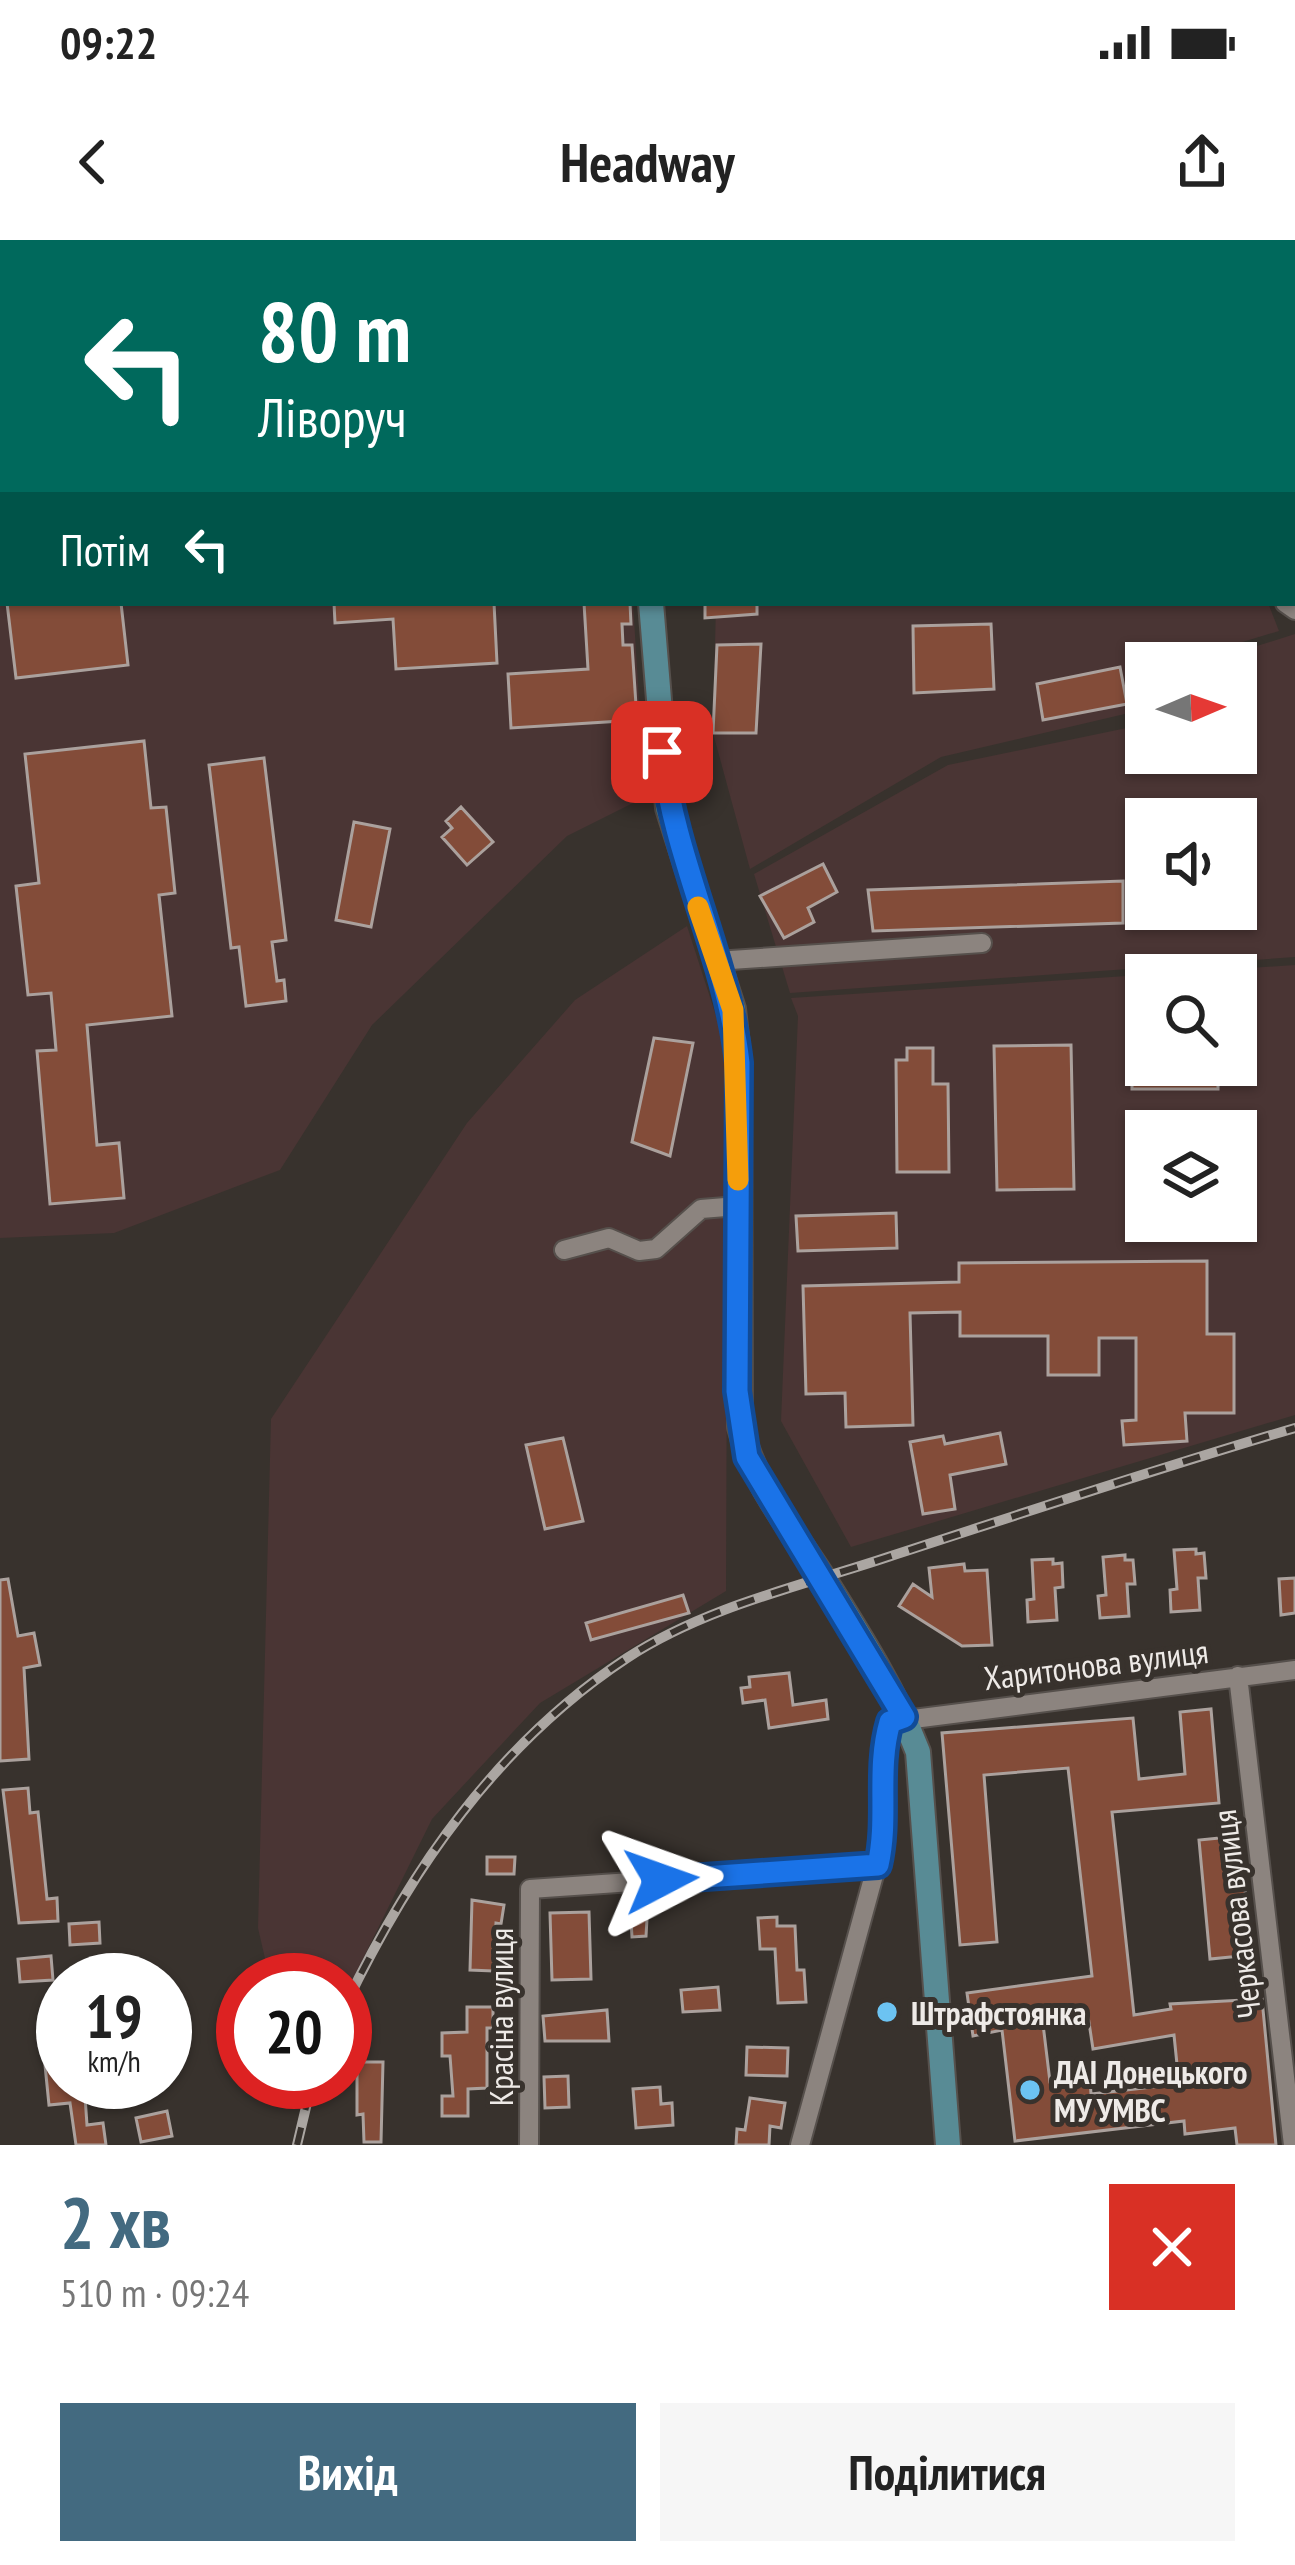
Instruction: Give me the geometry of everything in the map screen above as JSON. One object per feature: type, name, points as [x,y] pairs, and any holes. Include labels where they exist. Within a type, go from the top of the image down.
[{"type":"main road","points":[[651,606],[668,808],[733,1010],[739,1063],[737,1391],[747,1457],[904,1717],[918,1752],[948,2145]]},
{"type":"street","points":[[716,961],[982,943]]},
{"type":"street","points":[[564,1250],[609,1238],[639,1251],[656,1249],[701,1209],[738,1206]]},
{"type":"street","name":"Харитонова вулиця","points":[[904,1717],[1295,1670]]},
{"type":"street","name":"Черкасова вулиця","points":[[1238,1676],[1293,2145]]},
{"type":"street","points":[[800,2145],[883,1843],[880,1758],[890,1722],[904,1717]]},
{"type":"street","name":"Красіна вулиця","points":[[529,2145],[530,1889],[878,1865]]},
{"type":"shaded area","points":[[0,606],[633,606],[645,797],[567,836],[372,1025],[280,1170],[114,1233],[0,1238]]},
{"type":"shaded area","points":[[716,606],[1269,606],[1279,631],[1243,642],[1125,642],[1125,714],[941,757],[750,869],[713,733]]},
{"type":"shaded area","points":[[1295,634],[1295,957],[1125,954],[1125,969],[790,993],[754,874],[948,765],[1125,728],[1125,774],[1257,774],[1257,646]]},
{"type":"shaded area","points":[[687,926],[728,1053],[726,1591],[540,1703],[432,1819],[366,1953],[264,1953],[258,1928],[271,1419],[467,1123],[575,1000]]},
{"type":"shaded area","points":[[1295,965],[1295,1415],[851,1547],[781,1421],[798,1016],[791,998],[1125,976],[1125,1086],[1257,1086],[1257,967]]},
{"type":"building","points":[[7,606],[121,606],[128,665],[16,678]]},
{"type":"building","points":[[334,606],[494,606],[497,663],[396,669],[393,619],[335,623]]},
{"type":"building","points":[[584,606],[630,606],[631,624],[622,624],[623,645],[632,645],[637,720],[511,728],[508,674],[588,669]]},
{"type":"building","points":[[705,606],[757,606],[757,614],[705,618]]},
{"type":"building","points":[[991,624],[994,689],[914,693],[913,626]]},
{"type":"building","points":[[761,644],[756,733],[713,733],[717,645]]},
{"type":"building","points":[[1120,667],[1125,704],[1043,720],[1037,684]]},
{"type":"building","points":[[144,741],[151,808],[166,807],[175,893],[159,895],[172,1016],[87,1025],[97,1145],[119,1143],[124,1198],[50,1204],[37,1051],[56,1050],[51,993],[28,995],[16,886],[39,883],[25,754]]},
{"type":"building","points":[[264,758],[286,940],[272,942],[277,981],[284,980],[286,1001],[246,1006],[239,947],[231,948],[209,765]]},
{"type":"building","points":[[461,807],[493,842],[467,865],[442,837],[452,828],[446,821]]},
{"type":"building","points":[[354,822],[390,829],[371,927],[336,920]]},
{"type":"building","points":[[823,864],[837,892],[808,908],[814,922],[784,938],[760,896]]},
{"type":"building","points":[[1123,881],[1123,923],[873,931],[868,890]]},
{"type":"building","points":[[654,1038],[693,1043],[670,1156],[632,1142]]},
{"type":"building","points":[[1071,1045],[1074,1189],[997,1190],[994,1046]]},
{"type":"building","points":[[907,1048],[933,1048],[933,1084],[948,1084],[949,1172],[897,1172],[896,1060],[907,1060]]},
{"type":"building","points":[[1132,1086],[1218,1086],[1218,1089]]},
{"type":"building","points":[[896,1213],[897,1248],[798,1251],[796,1216]]},
{"type":"building","points":[[1207,1261],[1207,1334],[1234,1334],[1234,1413],[1185,1413],[1187,1441],[1124,1445],[1122,1421],[1136,1420],[1136,1338],[1099,1338],[1099,1375],[1048,1375],[1048,1336],[960,1336],[960,1312],[910,1313],[913,1425],[846,1427],[845,1393],[806,1394],[803,1286],[959,1282],[959,1263]]},
{"type":"building","points":[[1000,1433],[1006,1464],[950,1475],[955,1509],[923,1514],[910,1442],[943,1436],[945,1444]]},
{"type":"building","points":[[563,1438],[583,1521],[545,1529],[526,1445]]},
{"type":"building","points":[[1196,1549],[1196,1554],[1204,1553],[1206,1578],[1198,1578],[1200,1610],[1171,1612],[1170,1590],[1177,1589],[1174,1550]]},
{"type":"building","points":[[1125,1555],[1125,1560],[1133,1560],[1135,1584],[1127,1584],[1129,1616],[1100,1618],[1098,1596],[1106,1595],[1103,1557]]},
{"type":"building","points":[[1053,1559],[1053,1564],[1062,1563],[1063,1587],[1055,1588],[1057,1620],[1028,1622],[1027,1600],[1034,1599],[1032,1560]]},
{"type":"building","points":[[964,1564],[965,1571],[987,1570],[992,1645],[962,1646],[899,1606],[913,1584],[932,1597],[929,1568]]},
{"type":"building","points":[[1295,1578],[1295,1613],[1281,1615],[1279,1579]]},
{"type":"building","points":[[8,1579],[18,1636],[34,1633],[40,1665],[24,1668],[29,1759],[0,1761],[0,1580]]},
{"type":"building","points":[[683,1595],[689,1613],[591,1640],[586,1623]]},
{"type":"building","points":[[789,1673],[793,1705],[826,1700],[828,1719],[769,1728],[765,1700],[743,1703],[741,1688],[750,1687],[749,1677]]},
{"type":"building","points":[[1211,1709],[1219,1803],[1112,1812],[1134,2015],[1171,2009],[1170,2004],[1262,1999],[1276,2145],[1237,2145],[1235,2128],[1185,2134],[1184,2121],[1015,2141],[1002,2030],[973,2036],[967,1993],[1092,1976],[1068,1768],[984,1775],[997,1942],[960,1945],[942,1733],[1133,1718],[1139,1779],[1185,1774],[1180,1712]],"holes":[[[1088,2016],[1093,2049],[1174,2035],[1179,2084],[1091,2094],[1090,2079],[1050,2082],[1043,2024]]]},
{"type":"building","points":[[28,1788],[30,1813],[38,1812],[47,1899],[57,1898],[58,1921],[19,1923],[3,1790]]},
{"type":"building","points":[[1240,1836],[1251,1955],[1210,1959],[1199,1840]]},
{"type":"building","points":[[487,1857],[515,1857],[514,1874],[487,1874]]},
{"type":"building","points":[[472,1900],[504,1905],[501,1924],[496,1923],[493,1971],[470,1970]]},
{"type":"building","points":[[648,1902],[646,1936],[632,1937],[630,1904]]},
{"type":"building","points":[[589,1912],[591,1979],[552,1980],[550,1913]]},
{"type":"building","points":[[777,1917],[777,1926],[795,1926],[797,1970],[804,1970],[806,2002],[778,2003],[775,1949],[760,1949],[758,1918]]},
{"type":"building","points":[[99,1922],[100,1943],[70,1945],[69,1924]]},
{"type":"building","points":[[36,1957],[36,1981],[20,1982],[18,1959]]},
{"type":"building","points":[[718,1987],[720,2010],[683,2012],[681,1990]]},
{"type":"building","points":[[467,2007],[493,2007],[493,2028],[487,2028],[487,2088],[468,2089],[468,2116],[442,2116],[442,2096],[453,2096],[450,2056],[442,2056],[442,2033],[467,2032]]},
{"type":"building","points":[[607,2010],[609,2041],[545,2041],[543,2016]]},
{"type":"building","points":[[747,2047],[788,2048],[787,2076],[746,2075]]},
{"type":"building","points":[[372,2062],[383,2062],[381,2142],[364,2142],[363,2114],[357,2115],[357,2109],[372,2109]]},
{"type":"building","points":[[568,2076],[569,2107],[545,2108],[544,2077]]},
{"type":"building","points":[[660,2087],[661,2104],[672,2103],[673,2125],[636,2128],[633,2089]]},
{"type":"building","points":[[750,2098],[785,2103],[781,2128],[770,2126],[769,2145],[736,2145],[737,2129],[745,2130]]},
{"type":"building","points":[[71,2109],[86,2109],[87,2125],[103,2123],[106,2145],[76,2145]]},
{"type":"building","points":[[167,2111],[172,2136],[141,2142],[136,2118]]},
{"type":"railway","points":[[371,1953],[429,1859],[498,1770],[581,1692],[657,1640],[754,1599],[1295,1428]]},
{"type":"railway","points":[[297,2145],[306,2109]]},
{"type":"slow traffic","points":[[698,907],[733,1010],[739,1063],[738,1180]]},
{"type":"place","name":"Штрафстоянка","points":[[887,2012]]},
{"type":"place","name":"ДАІ Донецького МУ УМВС","points":[[1030,2090]]},
{"type":"route","points":[[661,1880],[878,1865],[883,1843],[880,1758],[890,1722],[904,1717],[823,1578],[773,1508],[747,1457],[737,1391],[739,1063],[733,1010],[668,808],[662,752]]}]
